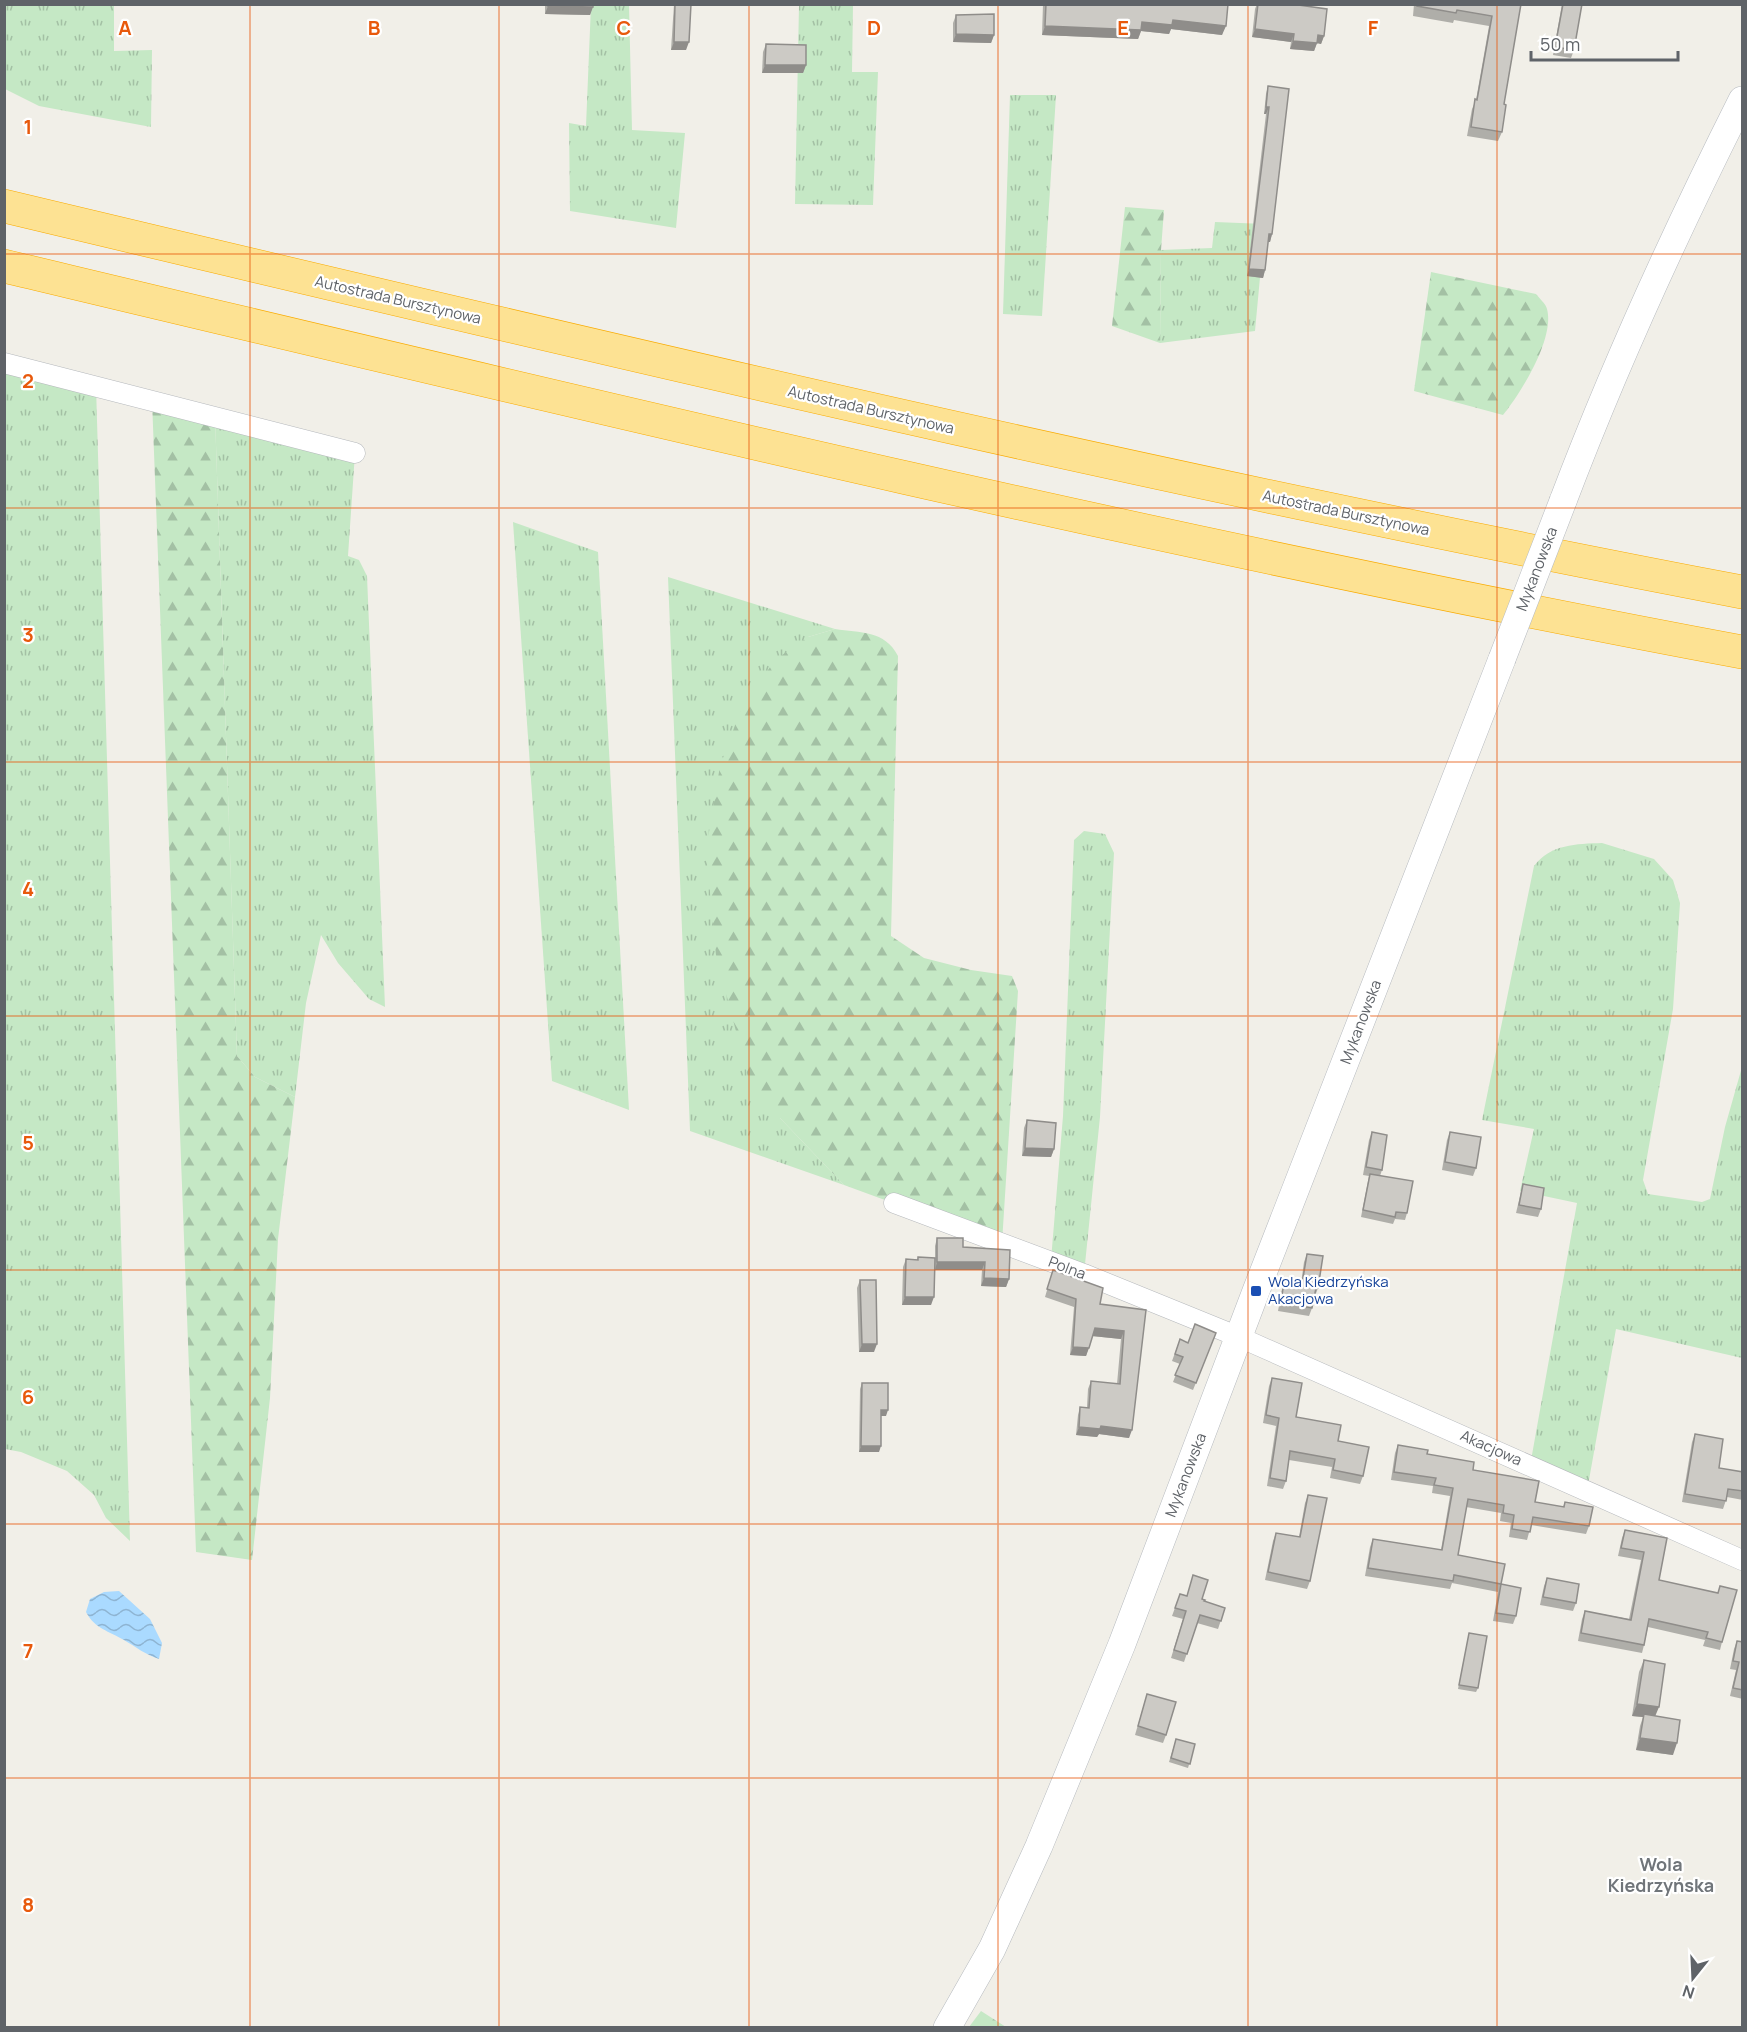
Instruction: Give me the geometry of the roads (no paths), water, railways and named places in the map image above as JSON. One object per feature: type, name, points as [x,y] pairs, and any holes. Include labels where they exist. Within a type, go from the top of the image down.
[{"type":"highway","name":"Autostrada Bursztynowa","points":[[4,206],[872,410],[1287,501],[1743,592]]},
{"type":"highway","points":[[4,266],[566,400],[955,489],[1330,570],[1743,652]]},
{"type":"main road","name":"Mykanowska","points":[[947,2028],[992,1949],[1039,1846],[1114,1664],[1597,415],[1652,287],[1743,100]]},
{"type":"street","points":[[4,363],[355,453]]},
{"type":"street","name":"Polna","points":[[894,1203],[1084,1274],[1239,1337]]},
{"type":"street","name":"Akacjowa","points":[[1239,1337],[1743,1560]]},
{"type":"water","points":[[119,1591],[150,1619],[162,1643],[159,1659],[98,1626],[86,1612],[90,1599],[104,1592]]},
{"type":"place","name":"Wola Kiedrzyńska Akacjowa","points":[[1256,1291]]},
{"type":"district","name":"Wola Kiedrzyńska","points":[[1661,1875]]}]
